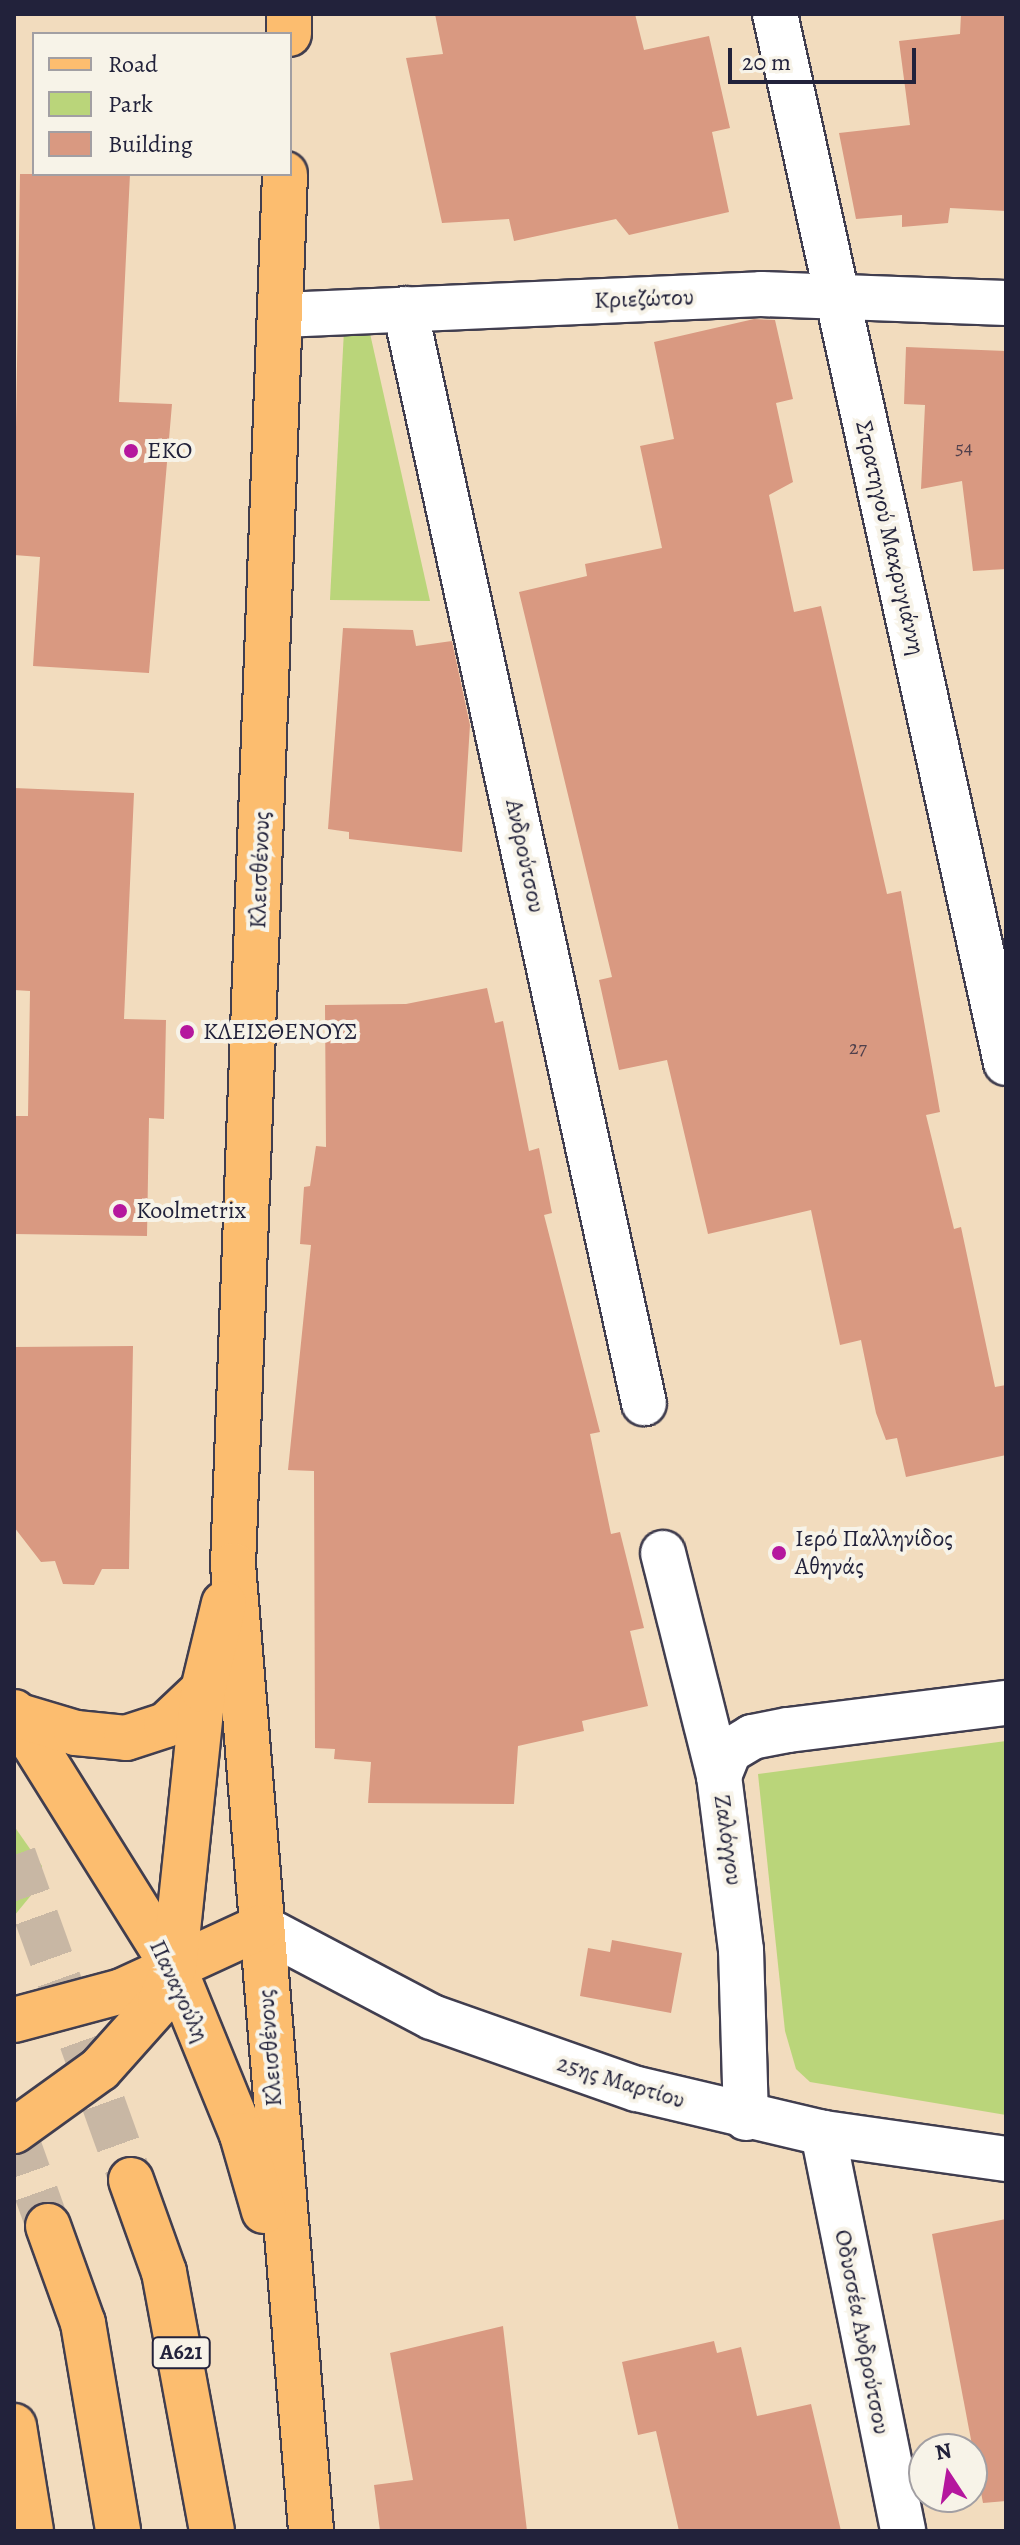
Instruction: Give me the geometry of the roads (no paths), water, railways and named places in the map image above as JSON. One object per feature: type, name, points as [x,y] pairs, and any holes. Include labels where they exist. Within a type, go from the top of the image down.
[{"type":"main road","name":"Κλεισθένους","points":[[285,176],[233,1565],[289,2295],[311,2531]]},
{"type":"main road","name":"Κλεισθένους","points":[[174,1968],[203,1690],[233,1565]]},
{"type":"main road","points":[[15,1714],[76,1733],[126,1738],[166,1725],[203,1690]]},
{"type":"main road","name":"Παναγούλη","points":[[15,1714],[174,1968],[242,2135],[289,2295]]},
{"type":"main road","points":[[14,2020],[65,2010],[174,1968],[261,1927]]},
{"type":"main road","points":[[14,2131],[100,2069],[160,2002],[174,1968]]},
{"type":"main road","name":"Α621","points":[[131,2180],[164,2272],[212,2531]]},
{"type":"main road","points":[[48,2226],[83,2323],[118,2531]]},
{"type":"main road","points":[[14,2426],[24,2506]]},
{"type":"street","name":"Στρατηγού Μακρυγιάννη","points":[[775,14],[836,294],[1000,1005],[1006,1063]]},
{"type":"street","name":"Κριεζώτου","points":[[282,315],[836,294],[1006,303]]},
{"type":"street","name":"Ανδρούτσου","points":[[405,309],[644,1403]]},
{"type":"street","points":[[663,1553],[719,1776]]},
{"type":"street","name":"Ζαλόγγου","points":[[746,2118],[741,1950],[719,1776],[729,1751],[752,1737],[1006,1703]]},
{"type":"street","name":"25ης Μαρτίου","points":[[261,1927],[432,2017],[637,2089],[746,2118],[823,2133],[1006,2159]]},
{"type":"street","name":"Οδυσσέα Ανδρούτσου","points":[[823,2133],[903,2531]]},
{"type":"tunnel","points":[[14,1855],[131,2180]]},
{"type":"tunnel","points":[[14,2131],[48,2226]]},
{"type":"place","name":"EKO","points":[[131,451]]},
{"type":"place","name":"ΚΛΕΙΣΘΕΝΟΥΣ","points":[[187,1032]]},
{"type":"place","name":"Koolmetrix","points":[[120,1211]]},
{"type":"place","name":"Ιερό Παλληνίδος Αθηνάς","points":[[779,1553]]}]
